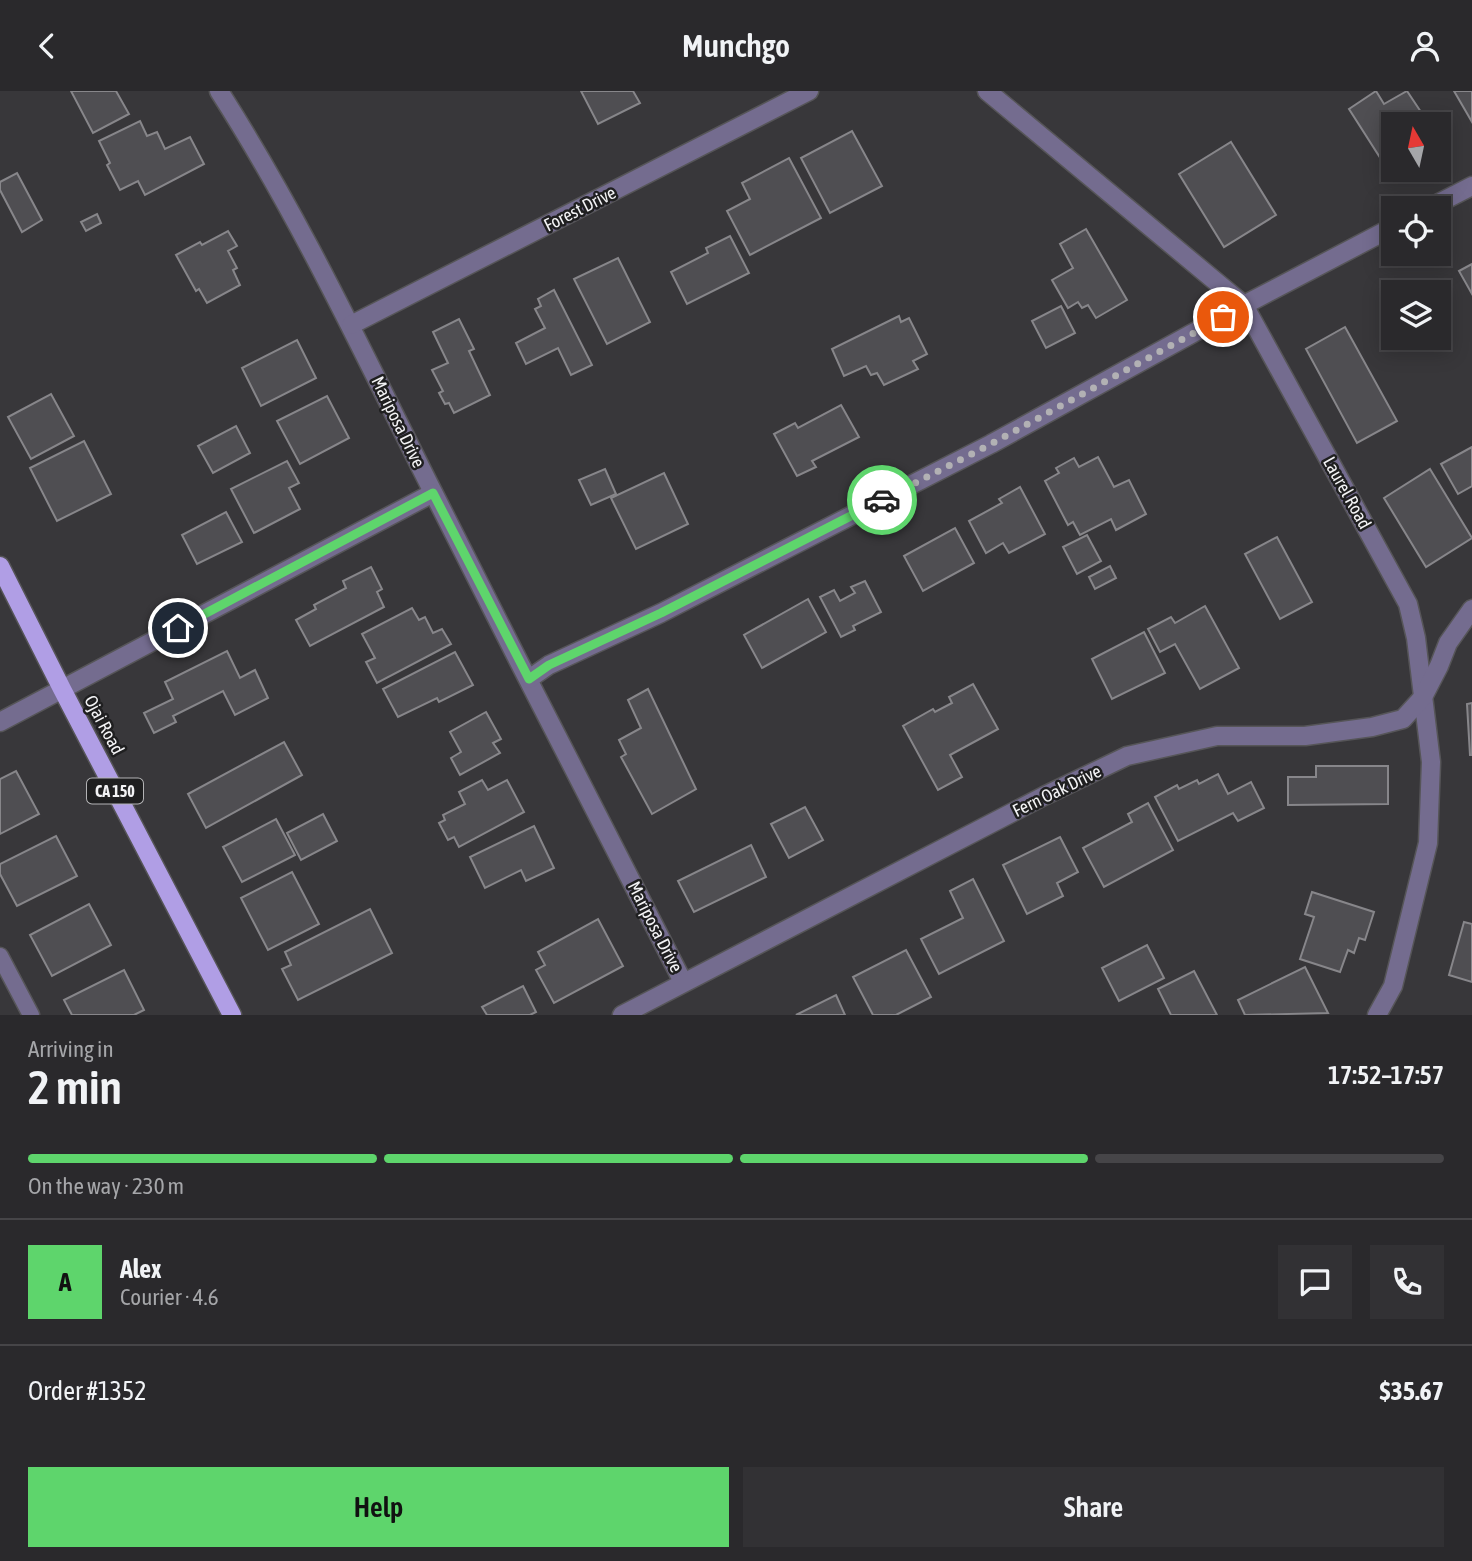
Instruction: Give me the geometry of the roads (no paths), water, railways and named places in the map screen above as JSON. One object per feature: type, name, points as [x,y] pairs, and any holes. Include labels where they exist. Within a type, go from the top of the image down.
[{"type":"main road","name":"Ojai Road","points":[[0,566],[232,1015]]},
{"type":"street","name":"Mariposa Drive","points":[[219,91],[256,150],[351,325],[433,493],[683,982]]},
{"type":"street","name":"Forest Drive","points":[[351,325],[809,91]]},
{"type":"street","name":"Laurel Road","points":[[987,91],[1244,305],[1408,604],[1416,638],[1431,762],[1428,843],[1393,986],[1377,1015]]},
{"type":"street","points":[[1451,196],[1472,185]]},
{"type":"street","points":[[529,679],[549,665],[661,613],[991,444],[1381,233]]},
{"type":"street","points":[[0,722],[433,493]]},
{"type":"street","name":"Fern Oak Drive","points":[[622,1015],[1044,796],[1127,756],[1217,736],[1305,736],[1372,727],[1403,719],[1423,697],[1448,643],[1472,609]]},
{"type":"lane","points":[[0,955],[31,1015]]}]
